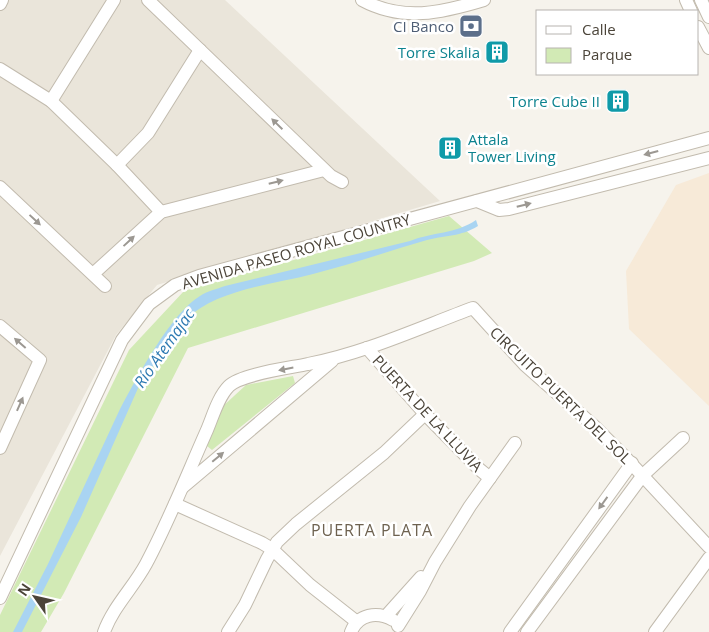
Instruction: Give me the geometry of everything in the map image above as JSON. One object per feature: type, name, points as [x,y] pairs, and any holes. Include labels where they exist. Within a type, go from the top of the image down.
[{"type":"street","points":[[0,4],[2,0]]},
{"type":"street","points":[[51,101],[114,0]]},
{"type":"street","points":[[148,0],[324,170],[342,182]]},
{"type":"street","points":[[362,0],[389,11],[421,13],[449,5],[484,0]]},
{"type":"street","points":[[701,0],[709,17]]},
{"type":"street","points":[[699,29],[709,48]]},
{"type":"street","points":[[117,165],[148,133],[200,50]]},
{"type":"street","points":[[0,69],[51,101],[117,165],[161,212]]},
{"type":"street","name":"AVENIDA PASEO ROYAL COUNTRY","points":[[0,598],[122,340],[149,304],[176,285],[199,276],[709,138]]},
{"type":"street","points":[[674,167],[674,160],[678,154],[709,145]]},
{"type":"street","points":[[477,201],[500,210],[509,209],[709,158]]},
{"type":"street","points":[[560,196],[560,186],[586,177],[597,167]]},
{"type":"street","points":[[93,274],[161,212],[324,170]]},
{"type":"street","points":[[0,187],[105,286]]},
{"type":"street","name":"CIRCUITO PUERTA DEL SOL","points":[[104,632],[108,621],[145,566],[175,504],[221,398],[229,386],[254,375],[334,359],[473,308],[525,365],[594,426],[632,463],[709,548]]},
{"type":"street","points":[[0,326],[40,360],[2,441]]},
{"type":"street","name":"PUERTA DE LA LLUVIA","points":[[367,348],[425,414],[490,478]]},
{"type":"street","name":"CIRCUITO PUERTA DEL SOL","points":[[181,488],[334,359]]},
{"type":"street","points":[[228,632],[245,605],[272,549],[291,529],[384,452],[425,414]]},
{"type":"street","points":[[528,632],[643,475],[683,438]]},
{"type":"street","points":[[175,504],[272,549],[354,627],[371,614],[386,616],[399,629],[435,562],[515,443]]},
{"type":"street","points":[[510,632],[632,463]]},
{"type":"street","points":[[655,632],[709,558]]},
{"type":"street","points":[[386,616],[435,562]]},
{"type":"street","points":[[555,569],[568,578]]},
{"type":"shaded area","points":[[0,0],[225,0],[440,201],[157,285],[116,335],[0,556]]},
{"type":"shaded area","points":[[709,173],[709,406],[629,329],[626,271],[676,185]]},
{"type":"green space","points":[[449,216],[492,253],[474,261],[188,348],[64,593],[41,632],[0,632],[0,615],[129,350],[184,291]]},
{"type":"green space","points":[[293,376],[295,383],[212,450],[207,446],[222,407],[246,385]]},
{"type":"water","name":"Río Atemajac","points":[[476,220],[478,226],[465,232],[427,240],[328,270],[228,295],[213,301],[185,320],[139,386],[81,517],[22,632],[13,632],[48,564],[120,409],[166,331],[189,305],[203,294],[225,286],[460,228]]},
{"type":"place","name":"CI Banco","points":[[471,26]]},
{"type":"place","name":"Torre Skalia","points":[[497,52]]},
{"type":"place","name":"Torre Cube II","points":[[618,101]]},
{"type":"place","name":"Attala Tower Living","points":[[450,148]]},
{"type":"district","name":"PUERTA PLATA","points":[[372,530]]}]
